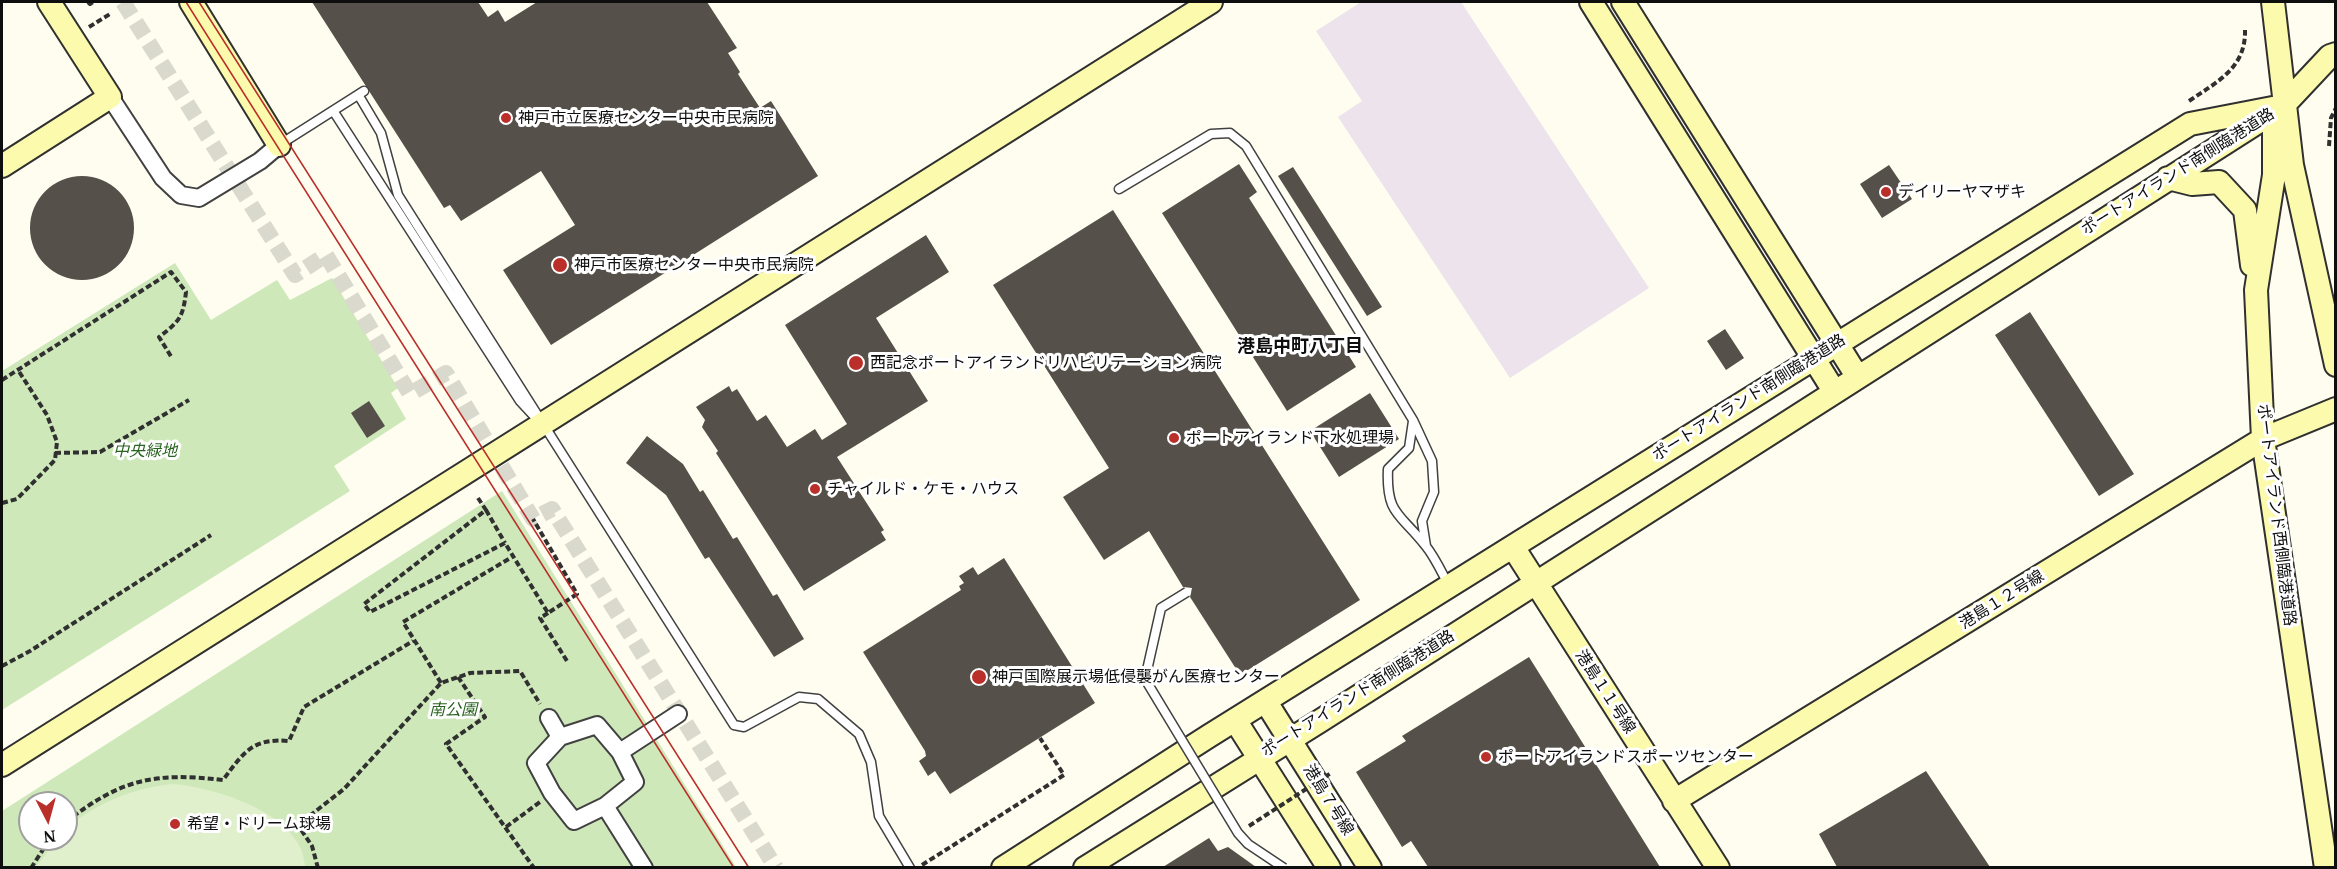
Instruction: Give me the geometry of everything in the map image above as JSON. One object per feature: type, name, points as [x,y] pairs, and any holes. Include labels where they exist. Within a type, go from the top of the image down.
[{"type":"street","points":[[49,2],[163,178],[181,195],[199,198],[260,161],[279,145],[191,2]]},
{"type":"street","points":[[2,765],[1211,2]]},
{"type":"street","points":[[1591,2],[1834,391]]},
{"type":"street","points":[[1623,2],[1857,376]]},
{"type":"street","points":[[2273,2],[2283,105],[2292,165],[2336,365]]},
{"type":"street","points":[[2283,105],[2330,56],[2336,54]]},
{"type":"street","points":[[2,166],[110,97]]},
{"type":"street","name":"ポートアイランド南側臨港道路","points":[[1003,867],[2190,124],[2283,105]]},
{"type":"street","name":"ポートアイランド南側臨港道路","points":[[1084,867],[1290,739],[1534,581],[2283,105]]},
{"type":"street","name":"ポートアイランド西側臨港道路","points":[[2283,105],[2274,121],[2274,175],[2256,290],[2263,439],[2326,867]]},
{"type":"street","points":[[2168,178],[2192,184],[2219,182],[2245,210],[2256,290]]},
{"type":"street","name":"港島１２号線","points":[[1674,801],[2263,439],[2336,408]]},
{"type":"street","name":"港島１１号線","points":[[1513,547],[1718,867]]},
{"type":"street","name":"港島７号線","points":[[1266,702],[1370,867]]},
{"type":"street","points":[[620,752],[678,714]]},
{"type":"street","points":[[549,718],[560,737]]},
{"type":"street","points":[[1235,720],[1329,867]]},
{"type":"street","points":[[597,725],[620,752],[635,782],[605,806],[574,821],[552,793],[536,763],[560,737],[597,725]]},
{"type":"street","points":[[605,806],[644,867]]},
{"type":"lane","points":[[279,145],[362,93],[381,133],[398,195],[734,725],[744,727],[799,697],[818,699],[859,734],[871,762],[879,816],[910,867]]},
{"type":"lane","points":[[334,112],[520,401],[542,424]]},
{"type":"lane","points":[[1119,189],[1211,134],[1230,133],[1245,146],[1413,420],[1432,461],[1434,492],[1422,521],[1426,546]]},
{"type":"lane","points":[[1413,420],[1409,448],[1388,469],[1387,495],[1398,515],[1426,546],[1450,586]]},
{"type":"lane","points":[[1187,592],[1161,608],[1145,679],[1238,833],[1248,844],[1284,867]]},
{"type":"path","points":[[88,2],[90,4],[93,2]]},
{"type":"path","points":[[88,28],[110,14]]},
{"type":"path","points":[[2189,101],[2229,74],[2245,43],[2245,30]]},
{"type":"path","points":[[2329,146],[2331,118],[2336,108]]},
{"type":"path","points":[[2,380],[171,272],[186,292],[183,314],[176,324],[159,337],[172,358]]},
{"type":"path","points":[[2,503],[17,499],[55,460],[56,453],[57,442],[47,415],[18,370]]},
{"type":"path","points":[[56,453],[100,452],[189,400]]},
{"type":"path","points":[[478,498],[549,612]]},
{"type":"path","points":[[486,510],[364,604],[370,612],[505,543]]},
{"type":"path","points":[[533,519],[577,594],[540,618],[567,661]]},
{"type":"path","points":[[2,666],[30,651],[211,535]]},
{"type":"path","points":[[441,683],[403,622],[513,556]]},
{"type":"path","points":[[78,814],[120,786],[174,775],[223,780],[242,754],[267,739],[290,741],[304,707],[413,641]]},
{"type":"path","points":[[318,867],[312,846],[298,825],[344,789],[441,683],[470,673],[520,671],[534,694]]},
{"type":"path","points":[[458,677],[485,717],[446,744],[534,867]]},
{"type":"path","points":[[918,867],[1064,775],[1040,738]]},
{"type":"path","points":[[1238,833],[1331,773]]},
{"type":"path","points":[[506,827],[552,793]]},
{"type":"path","points":[[31,867],[42,851]]},
{"type":"shaded area","points":[[1361,2],[1461,2],[1649,288],[1510,378],[1338,117],[1362,101],[1316,31]]},
{"type":"green space","name":"中央緑地","points":[[175,263],[211,320],[277,280],[290,300],[332,278],[398,388],[391,393],[406,419],[334,466],[350,491],[2,710],[2,371]]},
{"type":"green space","name":"南公園","points":[[502,491],[736,867],[2,868],[2,811],[18,801],[18,851],[78,851],[78,791],[33,791]]},
{"type":"green space","name":"希望・ドリーム球場","points":[[172,784],[190,786],[233,798],[254,807],[274,818],[290,832],[301,848],[305,867],[36,867],[48,851],[78,851],[78,819],[91,810],[129,793]]},
{"type":"building","points":[[312,2],[478,2],[488,17],[498,10],[505,22],[537,2],[707,2],[737,48],[728,53],[740,72],[738,74],[760,108],[771,101],[818,176],[551,345],[503,270],[575,225],[541,171],[461,221],[450,205],[444,208]]},
{"type":"building","points":[[1239,164],[1257,192],[1249,198],[1356,367],[1287,411],[1162,213]]},
{"type":"building","name":"デイリーヤマザキ","points":[[1889,165],[1912,199],[1882,218],[1860,184]]},
{"type":"building","points":[[1293,167],[1382,307],[1367,316],[1278,176]]},
{"type":"building","points":[[82,176],[102,180],[119,191],[130,208],[134,228],[130,248],[119,265],[102,276],[82,280],[62,276],[45,265],[34,248],[30,228],[34,208],[45,191],[62,180]]},
{"type":"building","name":"ポートアイランド下水処理場","points":[[1113,210],[1360,600],[1240,675],[1190,597],[1192,588],[1183,587],[1149,531],[1104,560],[1063,497],[1109,468],[993,285]]},
{"type":"building","points":[[926,235],[949,272],[876,318],[928,401],[837,457],[884,530],[881,532],[886,540],[804,591],[716,453],[718,451],[702,427],[705,420],[696,407],[729,386],[732,392],[737,389],[757,421],[766,415],[787,447],[815,429],[822,440],[847,424],[785,325]]},
{"type":"building","points":[[2030,312],[2134,474],[2099,496],[1995,335]]},
{"type":"building","points":[[1725,329],[1744,358],[1726,370],[1707,341]]},
{"type":"building","points":[[1370,393],[1399,439],[1339,477],[1310,431]]},
{"type":"building","points":[[369,401],[385,426],[367,438],[351,413]]},
{"type":"building","points":[[647,436],[683,464],[700,492],[703,490],[733,539],[737,537],[773,596],[777,594],[804,639],[774,657],[709,557],[705,559],[666,495],[626,463]]},
{"type":"building","name":"神戸国際展示場低侵襲がん医療センター","points":[[1004,558],[1095,703],[950,794],[935,771],[928,776],[919,761],[926,756],[925,751],[863,652],[961,590],[959,586],[964,583],[959,576],[973,567],[978,575]]},
{"type":"building","name":"ポートアイランドスポーツセンター","points":[[1529,657],[1660,867],[1428,867],[1411,841],[1402,847],[1356,772],[1406,741],[1402,736]]},
{"type":"building","points":[[1926,771],[1990,867],[1837,867],[1819,834]]},
{"type":"building","points":[[1209,838],[1218,851],[1228,847],[1256,867],[1163,867]]},
{"type":"tunnel","points":[[123,2],[295,275],[326,255],[410,394],[446,373],[533,519],[552,509],[776,868]]},
{"type":"tram line","points":[[186,2],[734,868]]},
{"type":"tram line","points":[[199,2],[749,868]]},
{"type":"place","name":"神戸市立医療センター中央市民病院","points":[[506,118]]},
{"type":"place","name":"デイリーヤマザキ","points":[[1886,192]]},
{"type":"place","name":"神戸市医療センター中央市民病院","points":[[560,265]]},
{"type":"place","name":"西記念ポートアイランドリハビリテーション病院","points":[[856,363]]},
{"type":"place","name":"ポートアイランド下水処理場","points":[[1174,438]]},
{"type":"place","name":"チャイルド・ケモ・ハウス","points":[[815,489]]},
{"type":"place","name":"神戸国際展示場低侵襲がん医療センター","points":[[979,677]]},
{"type":"place","name":"ポートアイランドスポーツセンター","points":[[1486,757]]},
{"type":"place","name":"希望・ドリーム球場","points":[[175,824]]},
{"type":"district","name":"港島中町八丁目","points":[[1300,347]]}]
